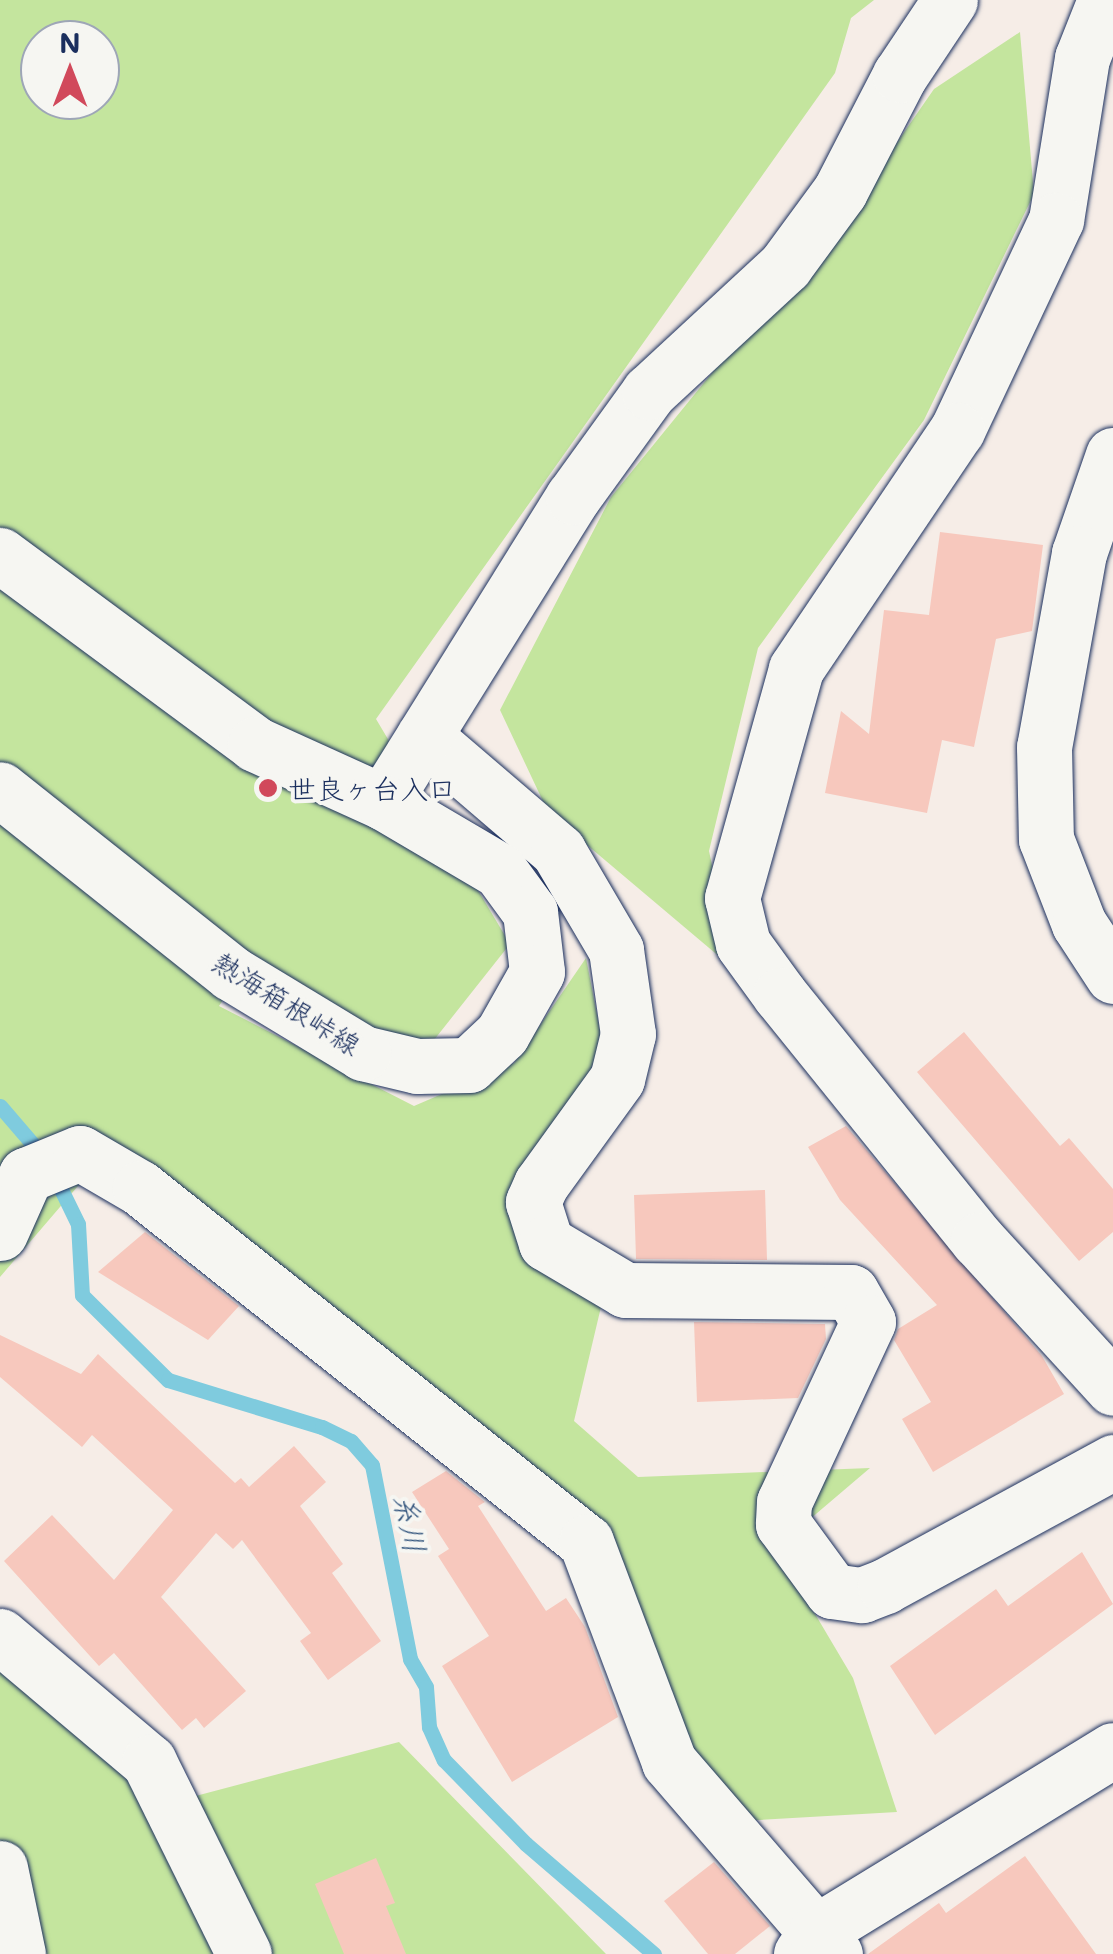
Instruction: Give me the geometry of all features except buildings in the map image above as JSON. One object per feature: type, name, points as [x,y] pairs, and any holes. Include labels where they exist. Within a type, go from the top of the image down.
[{"type":"street","points":[[384,802],[573,497],[649,392],[785,266],[840,192],[909,58],[950,0]]},
{"type":"street","points":[[1105,0],[1082,58],[1056,220],[957,430],[796,670],[732,898],[743,944],[780,995],[978,1240],[1113,1388]]},
{"type":"street","points":[[1113,456],[1079,552],[1044,747],[1046,839],[1079,924],[1113,976]]},
{"type":"street","name":"熱海箱根峠線","points":[[0,555],[255,744],[384,802],[500,871],[530,912],[537,972],[502,1034],[469,1064],[417,1066],[362,1053],[231,973],[0,788]]},
{"type":"street","points":[[424,736],[558,851],[616,950],[628,1034],[621,1064],[617,1080],[541,1184],[533,1202],[546,1242],[625,1290],[851,1292],[868,1322],[784,1502],[784,1524],[832,1592],[862,1595],[885,1586],[1113,1462]]},
{"type":"street","points":[[0,1233],[26,1175],[80,1153],[140,1188],[586,1542],[669,1762],[817,1947],[1113,1750]]},
{"type":"street","points":[[0,1636],[149,1762],[179,1812],[244,1954]]},
{"type":"street","points":[[0,1868],[18,1954]]},
{"type":"green space","points":[[0,0],[874,0],[851,18],[835,73],[376,719],[510,944],[434,1040],[345,1065],[227,994],[219,1006],[414,1106],[514,1063],[586,958],[602,1040],[524,1249],[605,1290],[574,1421],[638,1477],[870,1468],[776,1548],[853,1678],[897,1812],[725,1822],[593,1599],[489,1450],[102,1158],[0,1277]]},
{"type":"green space","points":[[1020,32],[1034,194],[924,420],[758,648],[709,851],[734,969],[548,812],[500,710],[611,497],[882,164],[934,89]]},
{"type":"green space","points":[[0,1645],[173,1802],[399,1742],[606,1954],[0,1954]]},
{"type":"waterway","name":"糸川","points":[[0,1106],[43,1156]]},
{"type":"waterway","name":"糸川","points":[[58,1183],[78,1224],[82,1295],[168,1380],[322,1427],[351,1441],[372,1465],[410,1659],[426,1687],[429,1727],[444,1760],[526,1844],[654,1954]]},
{"type":"place","name":"世良ヶ台入口","points":[[268,788]]}]
